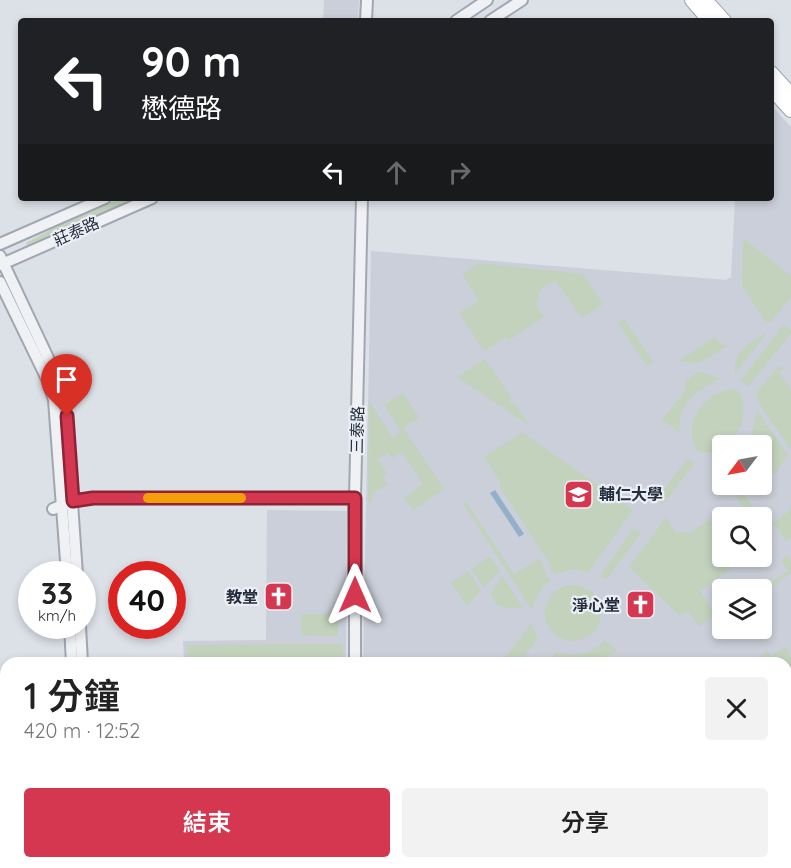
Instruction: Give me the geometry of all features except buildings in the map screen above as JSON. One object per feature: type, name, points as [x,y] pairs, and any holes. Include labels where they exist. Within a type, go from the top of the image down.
[{"type":"main road","points":[[692,0],[707,18]]},
{"type":"main road","points":[[705,0],[721,18]]},
{"type":"main road","points":[[774,76],[791,95]]},
{"type":"main road","points":[[774,91],[791,110]]},
{"type":"street","points":[[366,18],[367,0]]},
{"type":"street","points":[[461,18],[488,0]]},
{"type":"street","points":[[495,18],[522,0]]},
{"type":"street","name":"莊泰路","points":[[0,244],[98,201]]},
{"type":"street","name":"莊泰路","points":[[1,261],[145,201]]},
{"type":"street","name":"三泰路","points":[[355,657],[355,498],[362,201]]},
{"type":"street","points":[[1,261],[62,392],[67,416],[63,505],[74,561]]},
{"type":"street","points":[[0,282],[34,363],[51,391],[56,411],[66,561]]},
{"type":"street","points":[[63,505],[93,498],[355,498]]},
{"type":"street","points":[[71,639],[72,657]]},
{"type":"street","points":[[81,639],[82,657]]},
{"type":"shaded area","points":[[324,0],[359,0],[358,18],[323,18]]},
{"type":"shaded area","name":"輔仁大學","points":[[774,108],[791,127],[791,657],[363,657],[371,251],[726,280],[731,277],[735,201],[774,201]]},
{"type":"shaded area","points":[[267,510],[347,511],[346,657],[184,657],[183,641],[266,640]]},
{"type":"green space","points":[[114,201],[129,201],[27,246],[26,243]]},
{"type":"green space","points":[[743,238],[791,276],[791,297],[770,323],[766,323],[742,285]]},
{"type":"green space","points":[[479,263],[583,274],[603,304],[582,318],[555,280],[541,289],[536,305],[544,317],[508,341],[506,337],[484,351],[459,313],[479,301],[462,274]]},
{"type":"green space","points":[[624,319],[653,362],[647,366],[618,323]]},
{"type":"green space","points":[[784,324],[791,330],[791,333],[749,386],[741,380]]},
{"type":"green space","points":[[766,334],[735,374],[739,354],[748,344]]},
{"type":"green space","points":[[715,337],[720,344],[728,346],[699,363],[678,361]]},
{"type":"green space","points":[[485,359],[511,397],[510,403],[516,405],[530,426],[457,377]]},
{"type":"green space","points":[[779,367],[786,368],[779,372],[791,390],[791,450],[759,403],[756,392]]},
{"type":"green space","points":[[699,371],[721,379],[704,387],[690,399],[681,414],[680,433],[662,420],[687,389],[684,383]]},
{"type":"green space","points":[[732,389],[738,391],[743,401],[744,412],[741,423],[735,435],[712,435],[712,452],[698,451],[693,441],[693,421],[704,403],[722,391]]},
{"type":"green space","points":[[403,393],[419,417],[403,428],[444,489],[413,510],[404,498],[423,484],[402,452],[392,458],[388,453],[378,459],[387,474],[383,476],[387,484],[372,494],[372,502],[368,502],[369,401],[393,438],[401,432],[384,405]]},
{"type":"green space","points":[[757,411],[788,455],[774,475],[772,472],[772,435],[752,434]]},
{"type":"green space","points":[[522,432],[633,510],[588,572],[573,569],[555,574],[551,570],[551,566],[500,487],[500,482],[484,457]]},
{"type":"green space","points":[[687,460],[692,461],[693,465],[664,503],[660,502],[658,497]]},
{"type":"green space","points":[[735,495],[744,495],[753,507],[744,507]]},
{"type":"green space","points":[[466,502],[514,574],[539,559],[545,569],[545,574],[551,580],[539,593],[532,610],[463,504]]},
{"type":"green space","points":[[791,507],[791,538],[786,541],[773,523]]},
{"type":"green space","points":[[666,518],[676,532],[690,533],[710,519],[712,522],[712,567],[733,567],[717,579],[712,579],[712,582],[700,591],[712,609],[712,616],[699,626],[688,611],[680,616],[629,567]]},
{"type":"green space","points":[[633,529],[638,530],[640,534],[607,579],[602,579],[601,574]]},
{"type":"green space","points":[[787,555],[791,561],[791,573],[772,587],[772,582],[788,571],[781,560]]},
{"type":"green space","points":[[490,556],[500,571],[484,587],[471,569]]},
{"type":"green space","points":[[468,571],[481,590],[467,606],[451,583]]},
{"type":"green space","points":[[502,576],[523,608],[503,608],[494,600],[491,594]]},
{"type":"green space","points":[[567,585],[579,585],[589,589],[597,597],[601,613],[597,629],[589,637],[579,641],[567,641],[557,637],[549,629],[545,619],[545,607],[549,597],[557,589]]},
{"type":"green space","points":[[301,614],[338,614],[338,636],[301,635]]},
{"type":"green space","points":[[531,624],[538,638],[524,657],[506,657]]},
{"type":"green space","points":[[605,640],[617,651],[606,657],[555,657],[554,655],[555,652],[582,654]]},
{"type":"green space","points":[[343,644],[343,657],[188,657],[187,645]]},
{"type":"green space","points":[[785,647],[791,657],[759,657],[767,651],[771,656]]},
{"type":"water","points":[[495,490],[524,534],[519,537],[490,493]]},
{"type":"slow traffic","points":[[148,498],[241,498]]},
{"type":"place","name":"輔仁大學","points":[[578,494]]},
{"type":"place","name":"教堂","points":[[279,597]]},
{"type":"place","name":"淨心堂","points":[[641,605]]},
{"type":"route","points":[[67,416],[73,501],[93,498],[355,498],[355,595]]}]
